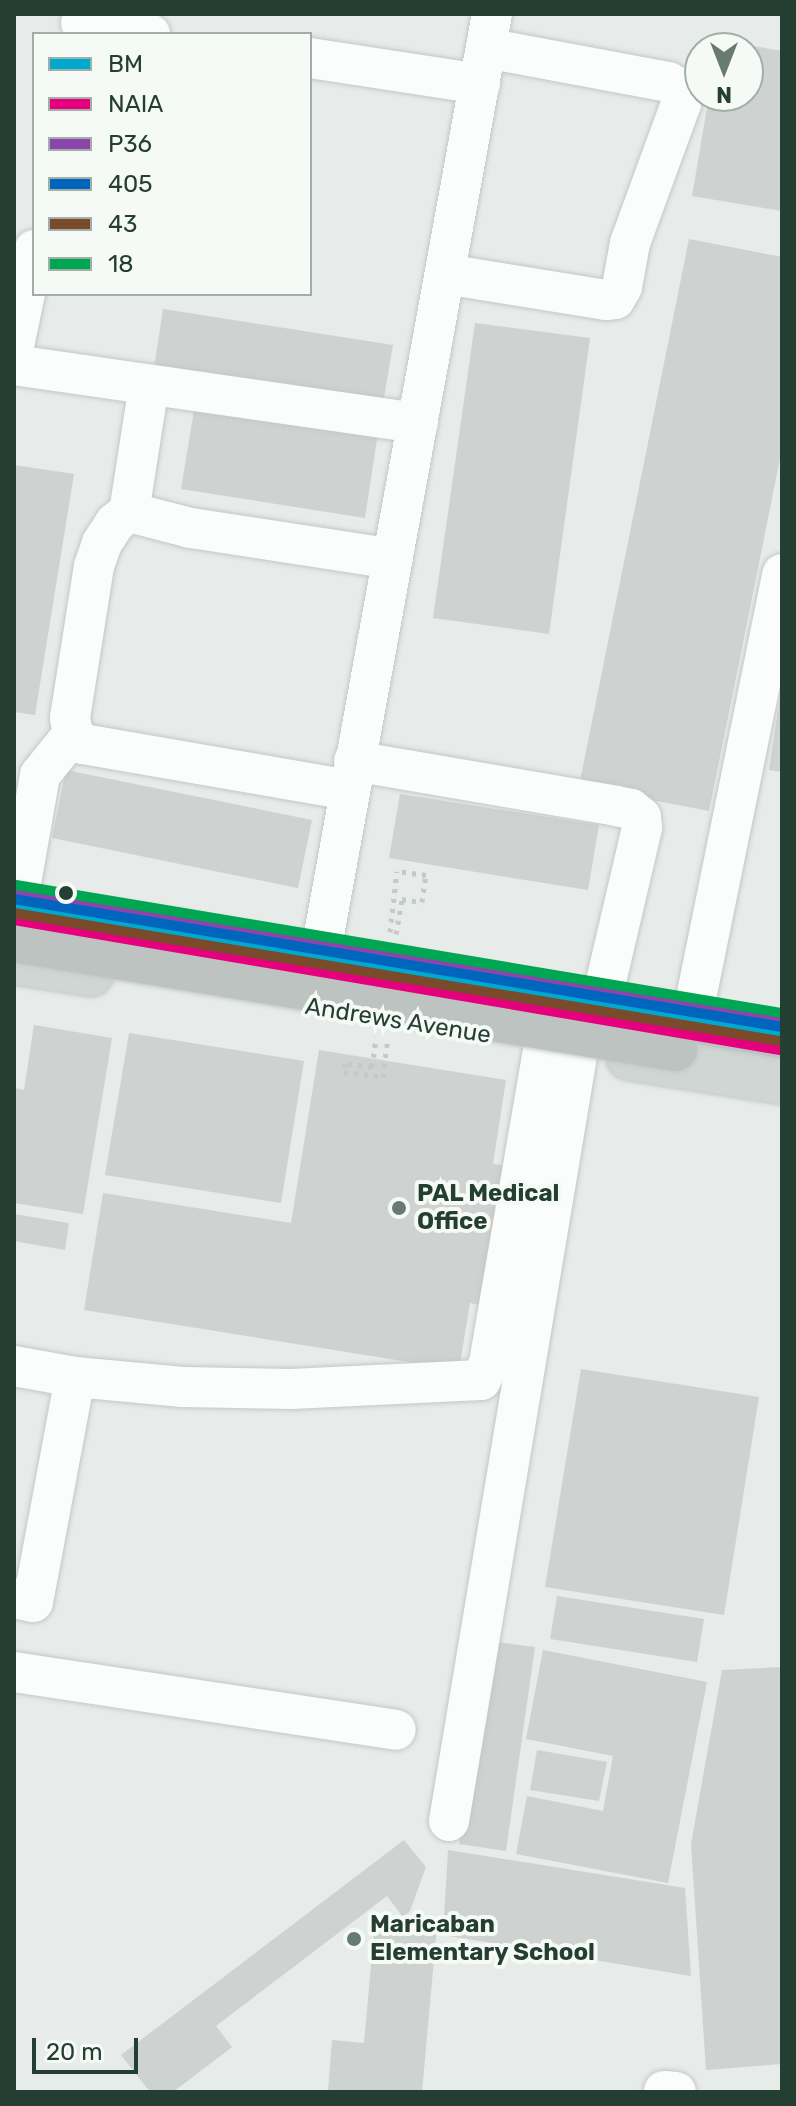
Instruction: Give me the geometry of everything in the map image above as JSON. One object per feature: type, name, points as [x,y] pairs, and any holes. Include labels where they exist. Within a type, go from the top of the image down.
[{"type":"highway","points":[[15,911],[782,1036]]},
{"type":"highway","points":[[15,911],[782,1066]]},
{"type":"main road","points":[[15,911],[321,951],[782,1027]]},
{"type":"main road","name":"Andrews Avenue","points":[[14,962],[782,1082]]},
{"type":"lane","points":[[81,24],[136,32]]},
{"type":"lane","points":[[321,951],[486,49]]},
{"type":"lane","points":[[312,58],[486,49],[668,82],[682,90],[681,104],[630,243],[622,287],[615,299],[445,274]]},
{"type":"lane","points":[[14,346],[32,260]]},
{"type":"lane","points":[[14,365],[418,423]]},
{"type":"lane","points":[[149,385],[129,512],[115,523],[102,543],[94,566],[70,718],[73,734],[83,744],[631,809],[641,817],[642,828],[602,998]]},
{"type":"lane","points":[[129,512],[191,528],[393,559]]},
{"type":"lane","points":[[693,1013],[782,574]]},
{"type":"lane","points":[[15,911],[40,775],[73,734]]},
{"type":"lane","points":[[14,1366],[75,1377],[183,1387],[291,1389],[481,1380],[489,1363],[561,1047]]},
{"type":"lane","points":[[449,1821],[561,1047]]},
{"type":"lane","points":[[14,1598],[33,1602],[75,1377]]},
{"type":"lane","points":[[14,1672],[396,1730]]},
{"type":"path","points":[[397,871],[426,875],[422,902],[402,899]]},
{"type":"path","points":[[372,1067],[345,1063],[344,1072],[383,1077],[391,1019]]},
{"type":"building","points":[[764,48],[782,51],[782,211],[692,196],[706,112],[764,112]]},
{"type":"building","points":[[689,239],[782,257],[782,449],[709,811],[579,786]]},
{"type":"building","points":[[163,309],[393,345],[383,403],[154,368]]},
{"type":"building","points":[[475,323],[590,338],[549,634],[433,618]]},
{"type":"building","points":[[196,398],[379,426],[365,518],[181,489]]},
{"type":"building","points":[[14,465],[74,474],[35,715],[14,712]]},
{"type":"building","points":[[782,698],[782,772],[769,770]]},
{"type":"building","points":[[66,770],[312,820],[298,888],[52,838]]},
{"type":"building","points":[[400,794],[599,825],[588,890],[389,858]]},
{"type":"building","points":[[34,1025],[112,1038],[83,1214],[14,1203],[14,1088],[24,1090]]},
{"type":"building","points":[[129,1033],[304,1061],[281,1203],[105,1175]]},
{"type":"building","name":"PAL Medical Office","points":[[319,1050],[506,1080],[493,1164],[511,1166],[488,1306],[470,1303],[459,1370],[84,1310],[103,1193],[291,1223]]},
{"type":"building","points":[[14,1214],[69,1223],[65,1250],[14,1241]]},
{"type":"building","points":[[581,1369],[759,1397],[724,1615],[545,1587]]},
{"type":"building","points":[[557,1596],[704,1619],[697,1662],[550,1639]]},
{"type":"building","points":[[488,1641],[535,1647],[506,1851],[459,1844]]},
{"type":"building","points":[[543,1650],[707,1682],[668,1883],[516,1854],[527,1796],[603,1811],[613,1756],[526,1739]]},
{"type":"building","points":[[782,1667],[782,2064],[706,2070],[691,1844],[722,1670]]},
{"type":"building","points":[[537,1750],[607,1762],[599,1801],[530,1790]]},
{"type":"building","points":[[404,1840],[426,1867],[410,1911],[403,1917],[387,1896],[216,2026],[232,2047],[173,2092],[150,2092],[121,2055]]},
{"type":"building","points":[[448,1850],[685,1888],[691,1976],[443,1935]]},
{"type":"building","points":[[375,1921],[437,1926],[422,2092],[328,2092],[332,2040],[364,2043]]},
{"type":"transit line","name":"18","points":[[16,885],[782,1013]]},
{"type":"transit line","name":"P36","points":[[16,892],[782,1022]]},
{"type":"transit line","name":"405","points":[[14,899],[782,1027]]},
{"type":"transit line","name":"BM","points":[[14,906],[782,1036]]},
{"type":"transit line","name":"43","points":[[14,913],[780,1041]]},
{"type":"transit line","name":"NAIA","points":[[14,920],[780,1050]]},
{"type":"place","name":"PAL Medical Office","points":[[399,1208]]},
{"type":"place","name":"Maricaban Elementary School","points":[[354,1939]]}]
